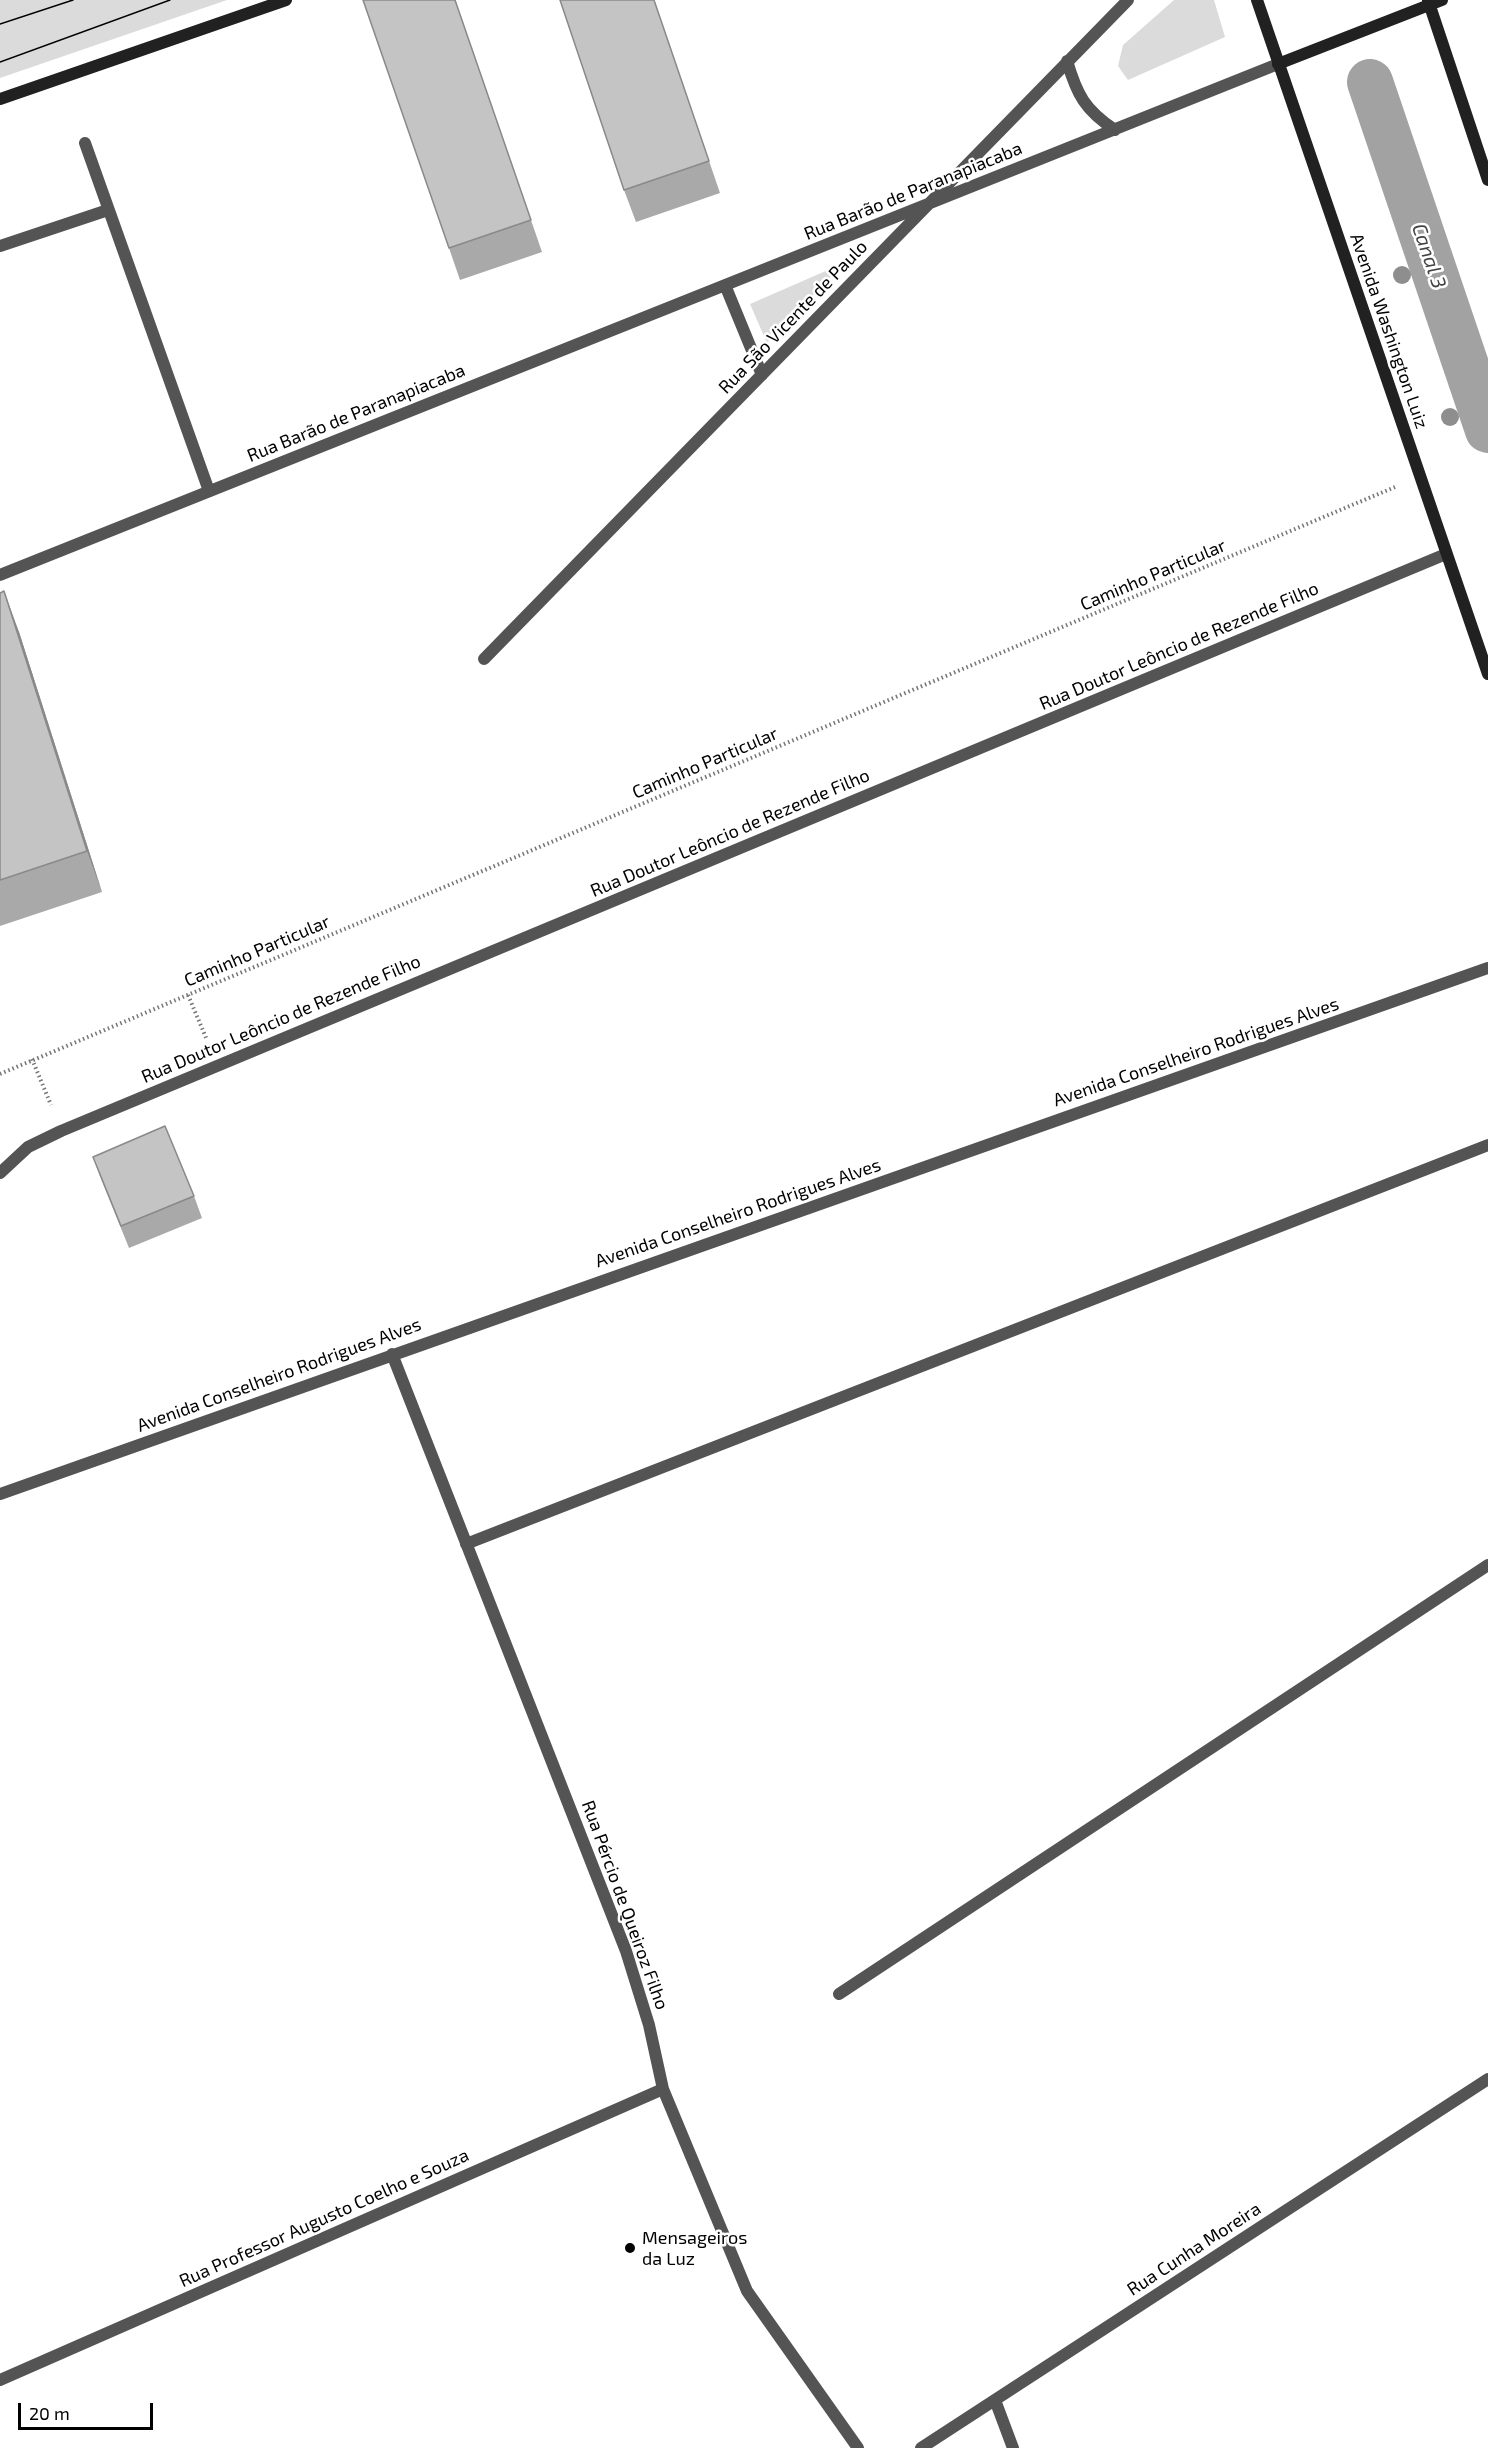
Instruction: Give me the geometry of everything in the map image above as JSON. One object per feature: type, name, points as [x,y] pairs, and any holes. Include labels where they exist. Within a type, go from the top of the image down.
[{"type":"main road","points":[[0,99],[286,0]]},
{"type":"main road","name":"Avenida Washington Luiz","points":[[1257,0],[1488,674]]},
{"type":"main road","name":"Rua Barão de Paranapiacaba","points":[[1278,64],[1429,3],[1442,0]]},
{"type":"main road","points":[[1429,3],[1488,180]]},
{"type":"street","name":"Rua São Vicente de Paulo","points":[[484,658],[1128,0]]},
{"type":"street","points":[[1067,61],[1076,91],[1094,115],[1115,130]]},
{"type":"street","name":"Rua Barão de Paranapiacaba","points":[[0,575],[1278,64]]},
{"type":"street","points":[[85,143],[209,491]]},
{"type":"street","points":[[0,246],[108,210]]},
{"type":"street","points":[[724,285],[762,375]]},
{"type":"street","name":"Rua Doutor Leôncio de Rezende Filho","points":[[0,1173],[28,1147],[61,1131],[1446,554]]},
{"type":"street","name":"Avenida Conselheiro Rodrigues Alves","points":[[0,1494],[1488,968]]},
{"type":"street","points":[[466,1544],[1488,1145]]},
{"type":"street","name":"Rua Pércio de Queiroz Filho","points":[[392,1354],[626,1951],[650,2025],[663,2089],[747,2291],[858,2448]]},
{"type":"street","points":[[839,1994],[1488,1565]]},
{"type":"street","name":"Rua Cunha Moreira","points":[[921,2448],[1488,2079]]},
{"type":"street","name":"Rua Professor Augusto Coelho e Souza","points":[[0,2380],[663,2089]]},
{"type":"street","points":[[995,2400],[1013,2448]]},
{"type":"path","name":"Caminho Particular","points":[[0,1074],[1420,476]]},
{"type":"path","points":[[188,995],[218,1065]]},
{"type":"path","points":[[32,1059],[61,1131]]},
{"type":"shaded area","points":[[0,0],[227,0],[0,78]]},
{"type":"shaded area","points":[[1174,0],[1214,0],[1225,37],[1128,80],[1118,66],[1123,45]]},
{"type":"shaded area","points":[[844,263],[767,343],[750,304]]},
{"type":"building","points":[[363,0],[455,0],[531,220],[449,248]]},
{"type":"building","points":[[560,0],[654,0],[709,161],[624,190]]},
{"type":"building","points":[[4,591],[87,851],[0,880],[0,593]]},
{"type":"building","points":[[165,1126],[194,1196],[121,1226],[93,1157]]},
{"type":"waterway","name":"Canal 3","points":[[1370,82],[1488,430]]},
{"type":"tram line","points":[[0,24],[73,0]]},
{"type":"tram line","points":[[0,62],[170,0]]},
{"type":"place","name":"Mensageiros da Luz","points":[[630,2248]]}]
